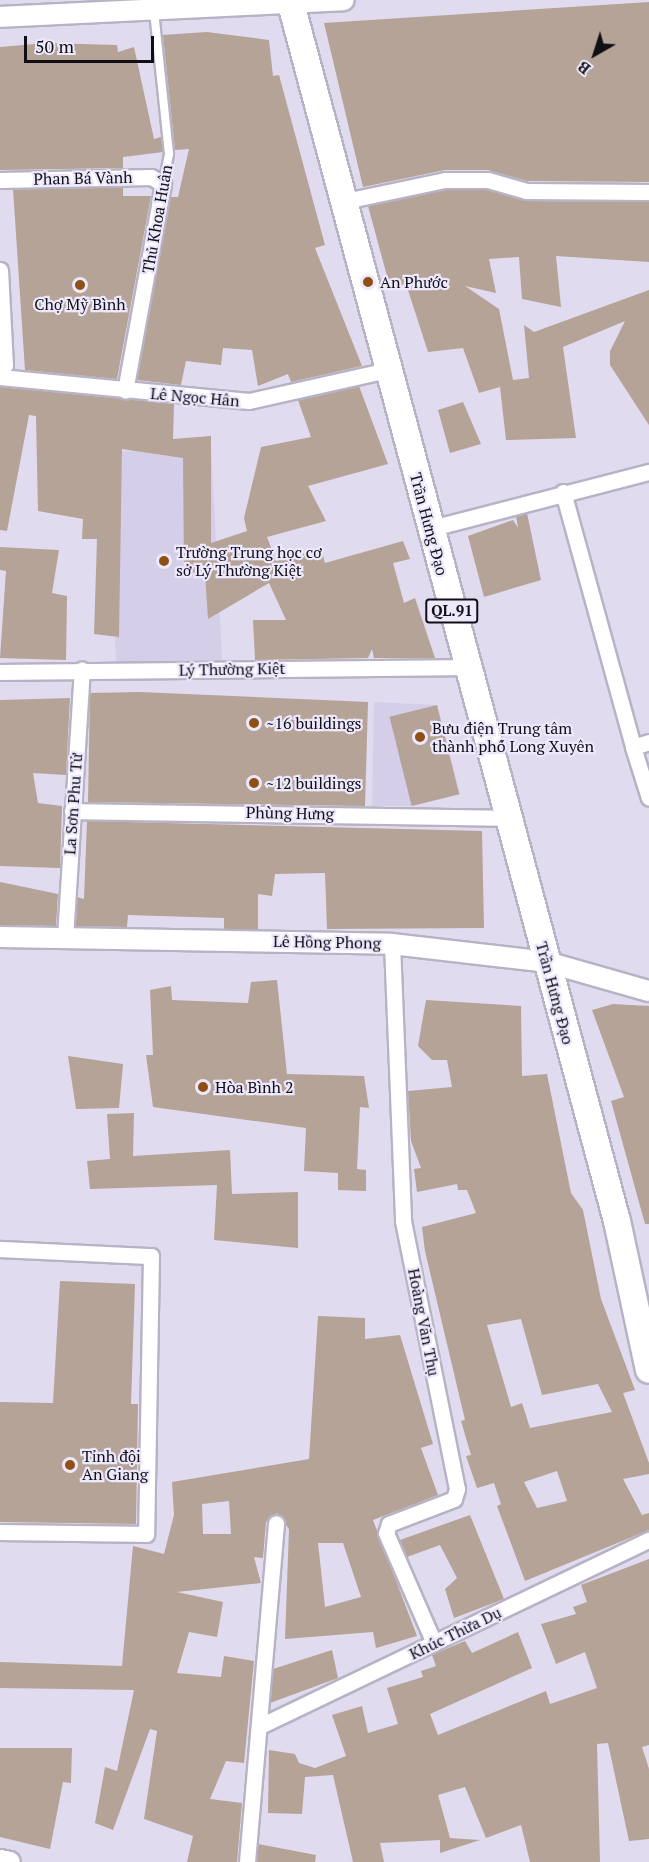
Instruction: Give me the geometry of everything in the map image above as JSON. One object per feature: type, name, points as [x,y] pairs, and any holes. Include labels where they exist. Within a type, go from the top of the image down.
[{"type":"highway","name":"Trần Hưng Đạo","points":[[291,2],[432,528],[465,667],[509,818],[617,1221],[649,1370]]},
{"type":"highway","name":"Trần Hưng Đạo","points":[[617,1221],[649,1306]]},
{"type":"street","points":[[0,17],[344,0]]},
{"type":"street","name":"Phan Bá Vành","points":[[0,180],[151,177],[163,184]]},
{"type":"street","points":[[345,201],[445,180],[488,180],[526,190],[649,192]]},
{"type":"street","name":"Thủ Khoa Huân","points":[[125,391],[163,184]]},
{"type":"street","points":[[0,270],[5,365],[0,371]]},
{"type":"street","name":"Lê Ngọc Hân","points":[[0,377],[125,391],[249,401],[388,370]]},
{"type":"street","points":[[432,528],[563,492],[649,472]]},
{"type":"street","points":[[563,492],[649,798]]},
{"type":"street","name":"Lý Thường Kiệt","points":[[0,672],[465,667]]},
{"type":"street","name":"La Sơn Phu Tử","points":[[65,938],[82,670]]},
{"type":"street","points":[[633,747],[649,742]]},
{"type":"street","name":"Phùng Hưng","points":[[72,811],[509,818]]},
{"type":"street","name":"Lê Hồng Phong","points":[[0,937],[392,944],[547,962],[649,991]]},
{"type":"street","name":"Hoàng Văn Thụ","points":[[392,944],[403,1221],[457,1489],[454,1499],[389,1524],[386,1533],[434,1643]]},
{"type":"street","points":[[0,1249],[151,1256],[146,1534],[0,1532]]},
{"type":"street","points":[[247,1862],[276,1523]]},
{"type":"street","name":"Khúc Thừa Dụ","points":[[260,1726],[649,1540]]},
{"type":"street","points":[[0,1860],[10,1862]]},
{"type":"lane","name":"Thủ Khoa Huân","points":[[154,10],[169,154],[163,184]]},
{"type":"shaded area","name":"Trường Trung học cơ sở Lý Thường Kiệt","points":[[211,447],[222,660],[116,665],[105,453]]},
{"type":"shaded area","name":"Bưu điện Trung tâm thành phố Long Xuyên","points":[[374,702],[437,705],[460,794],[412,806],[372,806]]},
{"type":"building","points":[[649,2],[649,182],[527,181],[488,170],[445,170],[363,187],[324,23]]},
{"type":"building","points":[[207,32],[269,40],[273,76],[279,75],[325,245],[315,248],[362,366],[291,382],[288,374],[258,386],[252,350],[223,348],[221,365],[186,361],[181,385],[137,380],[171,197],[178,197],[189,149],[175,150],[163,35]]},
{"type":"building","points":[[46,43],[117,45],[118,52],[134,47],[154,139],[161,137],[163,152],[123,157],[123,168],[0,170],[0,47]]},
{"type":"building","name":"Chợ Mỹ Bình","points":[[123,187],[123,196],[151,196],[117,379],[25,370],[13,189]]},
{"type":"building","points":[[446,190],[487,190],[526,201],[649,202],[649,262],[556,256],[561,307],[522,299],[519,257],[489,259],[496,293],[465,286],[499,309],[513,380],[529,378],[524,325],[534,332],[649,290],[649,425],[610,365],[610,351],[625,321],[563,347],[576,438],[506,440],[500,387],[479,393],[463,348],[428,352],[406,284],[390,287],[368,206]]},
{"type":"building","points":[[359,386],[388,464],[308,486],[326,521],[267,537],[276,561],[321,549],[325,563],[403,541],[410,559],[393,563],[404,603],[415,598],[435,658],[374,658],[372,649],[368,658],[255,660],[253,620],[286,620],[269,583],[208,619],[205,574],[184,571],[183,458],[122,449],[119,637],[94,634],[97,539],[82,539],[83,519],[38,511],[36,416],[29,415],[7,531],[0,530],[0,387],[174,404],[173,439],[211,436],[211,543],[247,531],[244,518],[261,447],[311,437],[298,400]]},
{"type":"building","points":[[463,402],[481,444],[450,453],[438,410]]},
{"type":"building","points":[[527,513],[541,580],[484,597],[468,536],[513,520],[518,528],[516,516]]},
{"type":"building","points":[[0,547],[59,550],[52,593],[67,596],[66,660],[0,658],[6,571],[0,570]]},
{"type":"building","points":[[139,692],[368,702],[365,806],[88,802],[90,693]]},
{"type":"building","points":[[70,698],[66,775],[33,773],[38,803],[62,806],[60,868],[0,866],[0,700]]},
{"type":"building","name":"Bưu điện Trung tâm thành phố Long Xuyên","points":[[437,705],[459,794],[412,806],[389,717]]},
{"type":"building","points":[[87,821],[482,831],[484,928],[327,929],[325,873],[275,874],[272,896],[258,894],[258,930],[224,929],[224,918],[128,915],[127,927],[76,926],[77,897],[84,899]]},
{"type":"building","points":[[0,882],[58,894],[56,926],[0,925]]},
{"type":"building","points":[[277,980],[287,1074],[364,1076],[369,1108],[360,1107],[357,1169],[366,1170],[366,1191],[338,1190],[338,1173],[304,1171],[306,1128],[153,1107],[146,1055],[153,1055],[150,990],[171,986],[172,1000],[248,1003],[251,982]]},
{"type":"building","points":[[426,1000],[521,1006],[522,1076],[547,1074],[571,1193],[583,1210],[601,1299],[635,1390],[623,1393],[649,1463],[649,1474],[623,1479],[642,1515],[649,1513],[649,1530],[525,1581],[497,1506],[501,1504],[494,1483],[477,1488],[466,1456],[471,1455],[461,1421],[465,1420],[425,1251],[422,1227],[476,1213],[467,1190],[458,1190],[457,1184],[417,1192],[414,1169],[421,1168],[411,1141],[408,1091],[452,1087],[447,1060],[432,1060],[418,1046]],"holes":[[[521,1319],[542,1395],[598,1384],[612,1412],[530,1428],[522,1403],[511,1407],[487,1325]],[[557,1471],[567,1501],[537,1508],[524,1482]]]},
{"type":"building","points":[[613,1004],[649,1006],[649,1224],[645,1224],[611,1101],[624,1097],[592,1010]]},
{"type":"building","points":[[68,1056],[123,1064],[119,1108],[76,1109]]},
{"type":"building","points":[[134,1113],[133,1156],[230,1150],[232,1194],[298,1192],[298,1248],[214,1240],[217,1185],[90,1189],[87,1161],[110,1159],[107,1114]]},
{"type":"building","name":"Tỉnh đội An Giang","points":[[60,1281],[135,1284],[131,1404],[138,1404],[136,1524],[0,1522],[0,1402],[53,1403]]},
{"type":"building","points":[[318,1316],[365,1318],[365,1339],[400,1335],[433,1444],[421,1448],[438,1495],[373,1520],[417,1636],[376,1648],[373,1632],[285,1639],[289,1529],[277,1513],[266,1522],[263,1558],[254,1557],[261,1583],[177,1592],[223,1602],[217,1637],[189,1632],[177,1673],[221,1677],[224,1656],[254,1661],[244,1763],[226,1761],[210,1799],[242,1803],[237,1862],[187,1862],[193,1836],[144,1819],[157,1731],[150,1729],[113,1830],[95,1823],[105,1767],[117,1771],[134,1690],[0,1688],[0,1662],[122,1666],[133,1546],[164,1554],[174,1515],[172,1482],[309,1459]],"holes":[[[229,1501],[231,1534],[203,1534],[202,1504]],[[318,1543],[343,1543],[361,1597],[325,1607]]]},
{"type":"building","points":[[470,1515],[504,1599],[454,1618],[445,1589],[457,1578],[440,1545],[407,1557],[400,1540]]},
{"type":"building","points":[[649,1559],[649,1745],[642,1747],[649,1769],[649,1839],[629,1841],[608,1743],[597,1744],[600,1862],[530,1862],[521,1825],[486,1838],[465,1787],[438,1795],[450,1838],[480,1840],[440,1853],[440,1840],[380,1843],[384,1862],[353,1862],[333,1775],[305,1777],[302,1814],[268,1813],[269,1750],[295,1754],[299,1763],[315,1768],[346,1756],[332,1715],[362,1706],[368,1733],[398,1724],[387,1688],[423,1677],[421,1671],[436,1666],[432,1655],[465,1641],[472,1653],[518,1632],[532,1668],[430,1714],[438,1735],[546,1691],[550,1704],[597,1688],[585,1652],[556,1664],[541,1624],[576,1614],[573,1607],[587,1602],[581,1585]]},
{"type":"building","points":[[332,1650],[338,1678],[270,1703],[273,1669]]},
{"type":"building","points":[[0,1748],[72,1748],[71,1783],[63,1782],[50,1849],[0,1837]]},
{"type":"building","points":[[258,1844],[316,1855],[315,1862],[257,1862]]},
{"type":"place","name":"An Phước","points":[[368,282]]},
{"type":"place","name":"Chợ Mỹ Bình","points":[[80,285]]},
{"type":"place","name":"Trường Trung học cơ sở Lý Thường Kiệt","points":[[164,561]]},
{"type":"place","name":"~16 buildings","points":[[254,723]]},
{"type":"place","name":"Bưu điện Trung tâm thành phố Long Xuyên","points":[[420,737]]},
{"type":"place","name":"~12 buildings","points":[[254,783]]},
{"type":"place","name":"Hòa Bình 2","points":[[203,1087]]},
{"type":"place","name":"Tỉnh đội An Giang","points":[[70,1465]]}]
